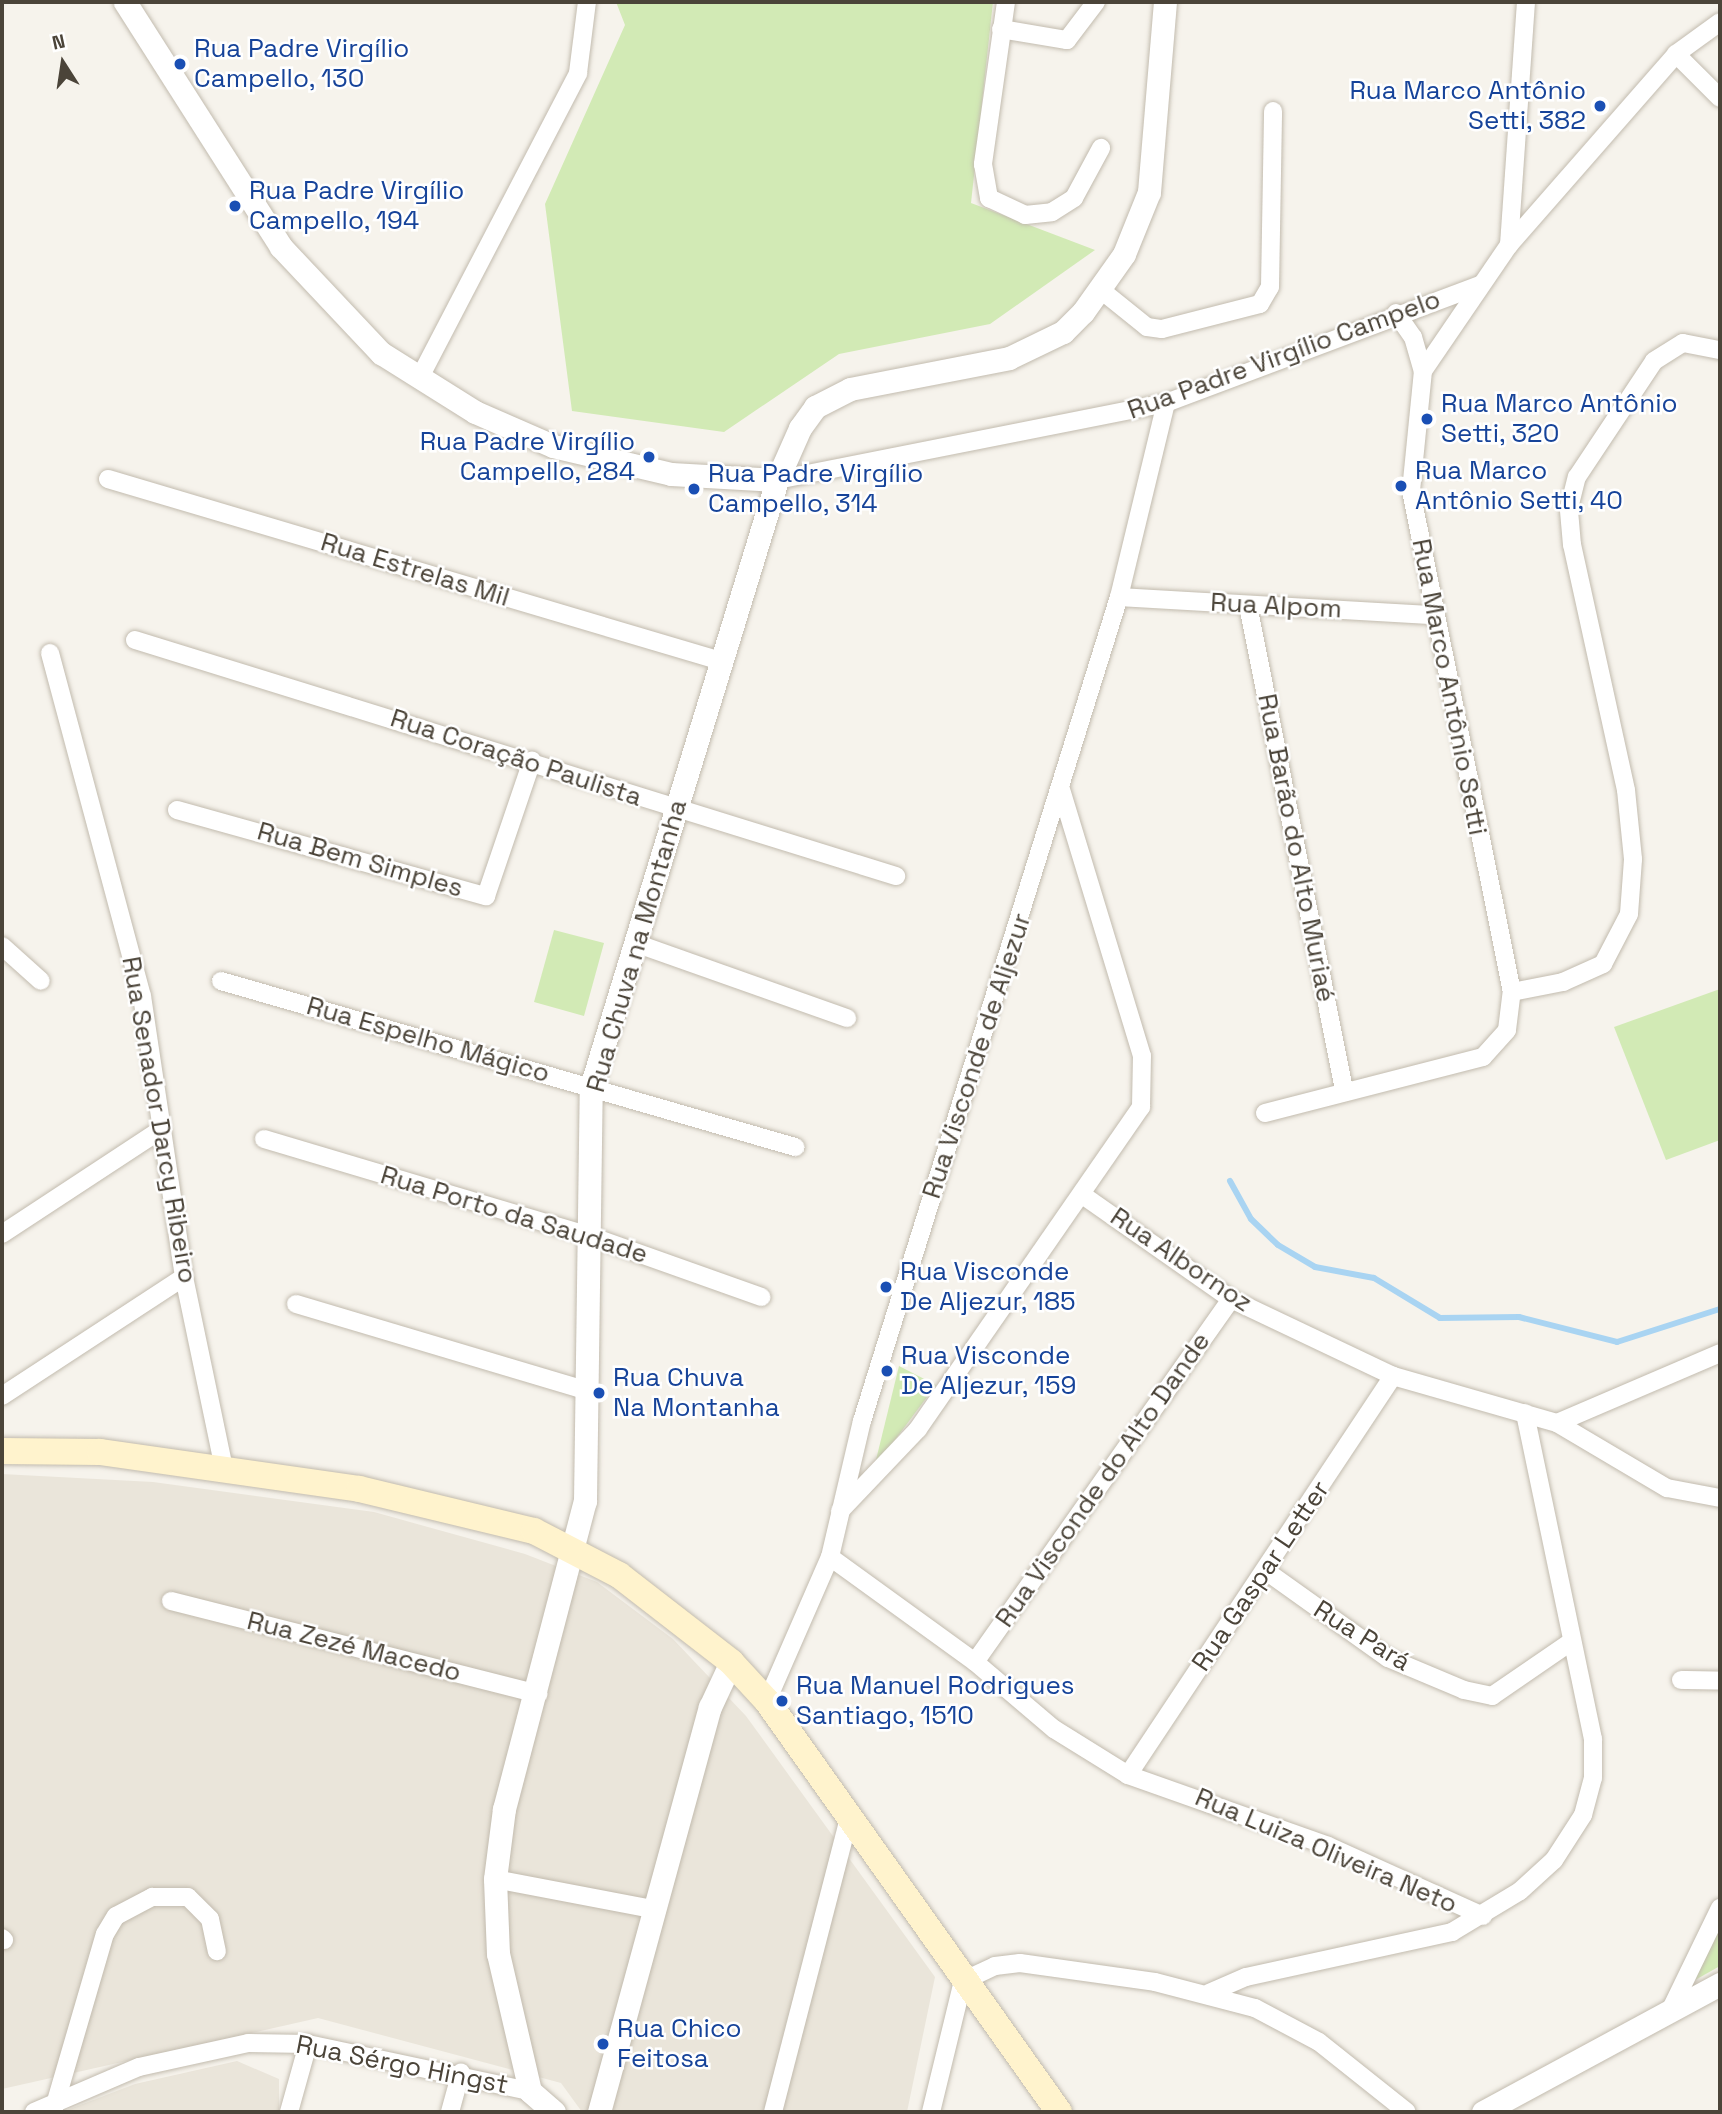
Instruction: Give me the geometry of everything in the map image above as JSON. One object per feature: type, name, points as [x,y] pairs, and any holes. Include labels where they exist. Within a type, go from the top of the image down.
[{"type":"main road","points":[[2,1451],[100,1452],[224,1468],[470,1512],[576,1552],[619,1575],[730,1662],[767,1701],[848,1822],[1059,2112]]},
{"type":"street","name":"Rua Padre Virgílio Campelo","points":[[125,2],[281,247],[380,353],[475,412],[605,461],[671,474],[776,480],[1166,403],[1396,313],[1480,285]]},
{"type":"street","points":[[419,379],[578,73],[587,2]]},
{"type":"street","points":[[1006,2],[983,164],[989,198],[1025,215],[1052,212],[1074,198],[1101,148]]},
{"type":"street","points":[[1001,29],[1067,40],[1096,2]]},
{"type":"street","name":"Rua Chuva na Montanha","points":[[576,1552],[588,1391],[591,1087],[776,480],[800,428],[829,397],[1009,358],[1063,332],[1101,290],[1125,254],[1149,192],[1165,2]]},
{"type":"street","points":[[1509,245],[1526,2]]},
{"type":"street","name":"Rua Marco Antônio Setti","points":[[1265,1112],[1483,1057],[1507,1030],[1512,992],[1433,615],[1411,491],[1423,371],[1509,245],[1676,54],[1720,22]]},
{"type":"street","points":[[1676,54],[1720,98]]},
{"type":"street","points":[[1101,290],[1147,327],[1162,329],[1247,311],[1266,297],[1273,111]]},
{"type":"street","points":[[1396,313],[1413,337],[1423,371]]},
{"type":"street","points":[[1512,992],[1563,982],[1603,964],[1629,914],[1633,859],[1626,790],[1583,599],[1569,508],[1577,477],[1638,379],[1670,348],[1693,341],[1718,351]]},
{"type":"street","name":"Rua Visconde de Aljezur","points":[[767,1701],[830,1557],[840,1511],[1119,597],[1166,403]]},
{"type":"street","name":"Rua Estrelas Mil","points":[[108,479],[721,661]]},
{"type":"street","name":"Rua Alpom","points":[[1119,597],[1433,615]]},
{"type":"street","name":"Rua Barão do Alto Muriaé","points":[[1248,605],[1344,1092]]},
{"type":"street","name":"Rua Coração Paulista","points":[[135,640],[896,876]]},
{"type":"street","name":"Rua Senador Darcy Ribeiro","points":[[50,653],[142,996],[184,1277],[224,1468]]},
{"type":"street","name":"Rua Bem Simples","points":[[177,810],[486,895],[532,761]]},
{"type":"street","points":[[840,1511],[918,1429],[1128,1132],[1146,1082],[1061,789]]},
{"type":"street","points":[[635,943],[847,1017]]},
{"type":"street","points":[[2,946],[41,981]]},
{"type":"street","name":"Rua Espelho Mágico","points":[[221,981],[795,1147]]},
{"type":"street","points":[[2,1234],[162,1129]]},
{"type":"street","name":"Rua Porto da Saudade","points":[[264,1139],[590,1236],[761,1297]]},
{"type":"street","name":"Rua Albornoz","points":[[1084,1196],[1231,1299],[1393,1376],[1557,1423],[1667,1488],[1720,1498]]},
{"type":"street","points":[[2,1396],[184,1277]]},
{"type":"street","name":"Rua Visconde do Alto Dande","points":[[975,1661],[1231,1299]]},
{"type":"street","points":[[296,1304],[588,1391]]},
{"type":"street","points":[[1557,1423],[1720,1353]]},
{"type":"street","name":"Rua Gaspar Letter","points":[[1128,1775],[1393,1376]]},
{"type":"street","points":[[1209,1993],[1325,1957],[1426,1940],[1483,1916],[1554,1860],[1583,1815],[1593,1778],[1593,1739],[1525,1413]]},
{"type":"street","points":[[554,2112],[530,2091],[498,1954],[495,1879],[504,1809],[576,1552]]},
{"type":"street","name":"Rua Luiza Oliveira Neto","points":[[830,1557],[975,1661],[1054,1729],[1128,1775],[1328,1846],[1483,1916]]},
{"type":"street","name":"Rua Pará","points":[[1266,1571],[1388,1658],[1464,1689],[1492,1696],[1572,1641]]},
{"type":"street","name":"Rua Zezé Macedo","points":[[171,1601],[538,1694]]},
{"type":"street","points":[[598,2112],[710,1707],[730,1662]]},
{"type":"street","points":[[1681,1680],[1720,1681]]},
{"type":"street","points":[[773,2112],[848,1822]]},
{"type":"street","points":[[495,1879],[653,1909]]},
{"type":"street","points":[[53,2108],[116,1916],[152,1897],[188,1897],[210,1919],[217,1951]]},
{"type":"street","points":[[1670,2013],[1720,1908]]},
{"type":"street","points":[[931,2112],[962,1981],[995,1966],[1020,1963],[1209,1993],[1285,2021],[1407,2112]]},
{"type":"street","points":[[1483,2112],[1720,1984]]},
{"type":"street","name":"Rua Sérgo Hingst","points":[[34,2112],[53,2108],[139,2067],[248,2043],[308,2044],[461,2072],[530,2091]]},
{"type":"street","points":[[289,2112],[308,2044]]},
{"type":"street","points":[[450,2112],[461,2072]]},
{"type":"shaded area","points":[[2,1474],[153,1482],[374,1512],[525,1554],[597,1582],[673,1639],[746,1716],[935,1977],[907,2112],[582,2112],[561,2083],[318,2018],[2,2089]]},
{"type":"shaded area","points":[[237,2061],[279,2079],[279,2112],[62,2112],[135,2084]]},
{"type":"green space","points":[[616,2],[993,2],[971,203],[1095,250],[990,324],[839,354],[724,432],[572,411],[545,204],[625,25]]},
{"type":"green space","points":[[554,930],[604,943],[584,1016],[534,1002]]},
{"type":"green space","points":[[1720,989],[1720,1140],[1666,1160],[1614,1027]]},
{"type":"green space","points":[[899,1366],[936,1385],[874,1468]]},
{"type":"green space","points":[[1720,1923],[1720,1966],[1688,1984]]},
{"type":"waterway","points":[[1230,1181],[1251,1219],[1278,1245],[1315,1267],[1374,1278],[1440,1318],[1519,1317],[1617,1342],[1720,1309]]},
{"type":"place","name":"Rua Padre Virgílio Campello, 130","points":[[180,64]]},
{"type":"place","name":"Rua Marco Antônio Setti, 382","points":[[1600,106]]},
{"type":"place","name":"Rua Padre Virgílio Campello, 194","points":[[235,206]]},
{"type":"place","name":"Rua Marco Antônio Setti, 320","points":[[1427,419]]},
{"type":"place","name":"Rua Padre Virgílio Campello, 284","points":[[649,457]]},
{"type":"place","name":"Rua Marco Antônio Setti, 40","points":[[1401,486]]},
{"type":"place","name":"Rua Padre Virgílio Campello, 314","points":[[694,489]]},
{"type":"place","name":"Rua Visconde De Aljezur, 185","points":[[886,1287]]},
{"type":"place","name":"Rua Visconde De Aljezur, 159","points":[[887,1371]]},
{"type":"place","name":"Rua Chuva Na Montanha","points":[[599,1393]]},
{"type":"place","name":"Rua Manuel Rodrigues Santiago, 1510","points":[[782,1701]]},
{"type":"place","name":"Rua Chico Feitosa","points":[[603,2044]]}]
